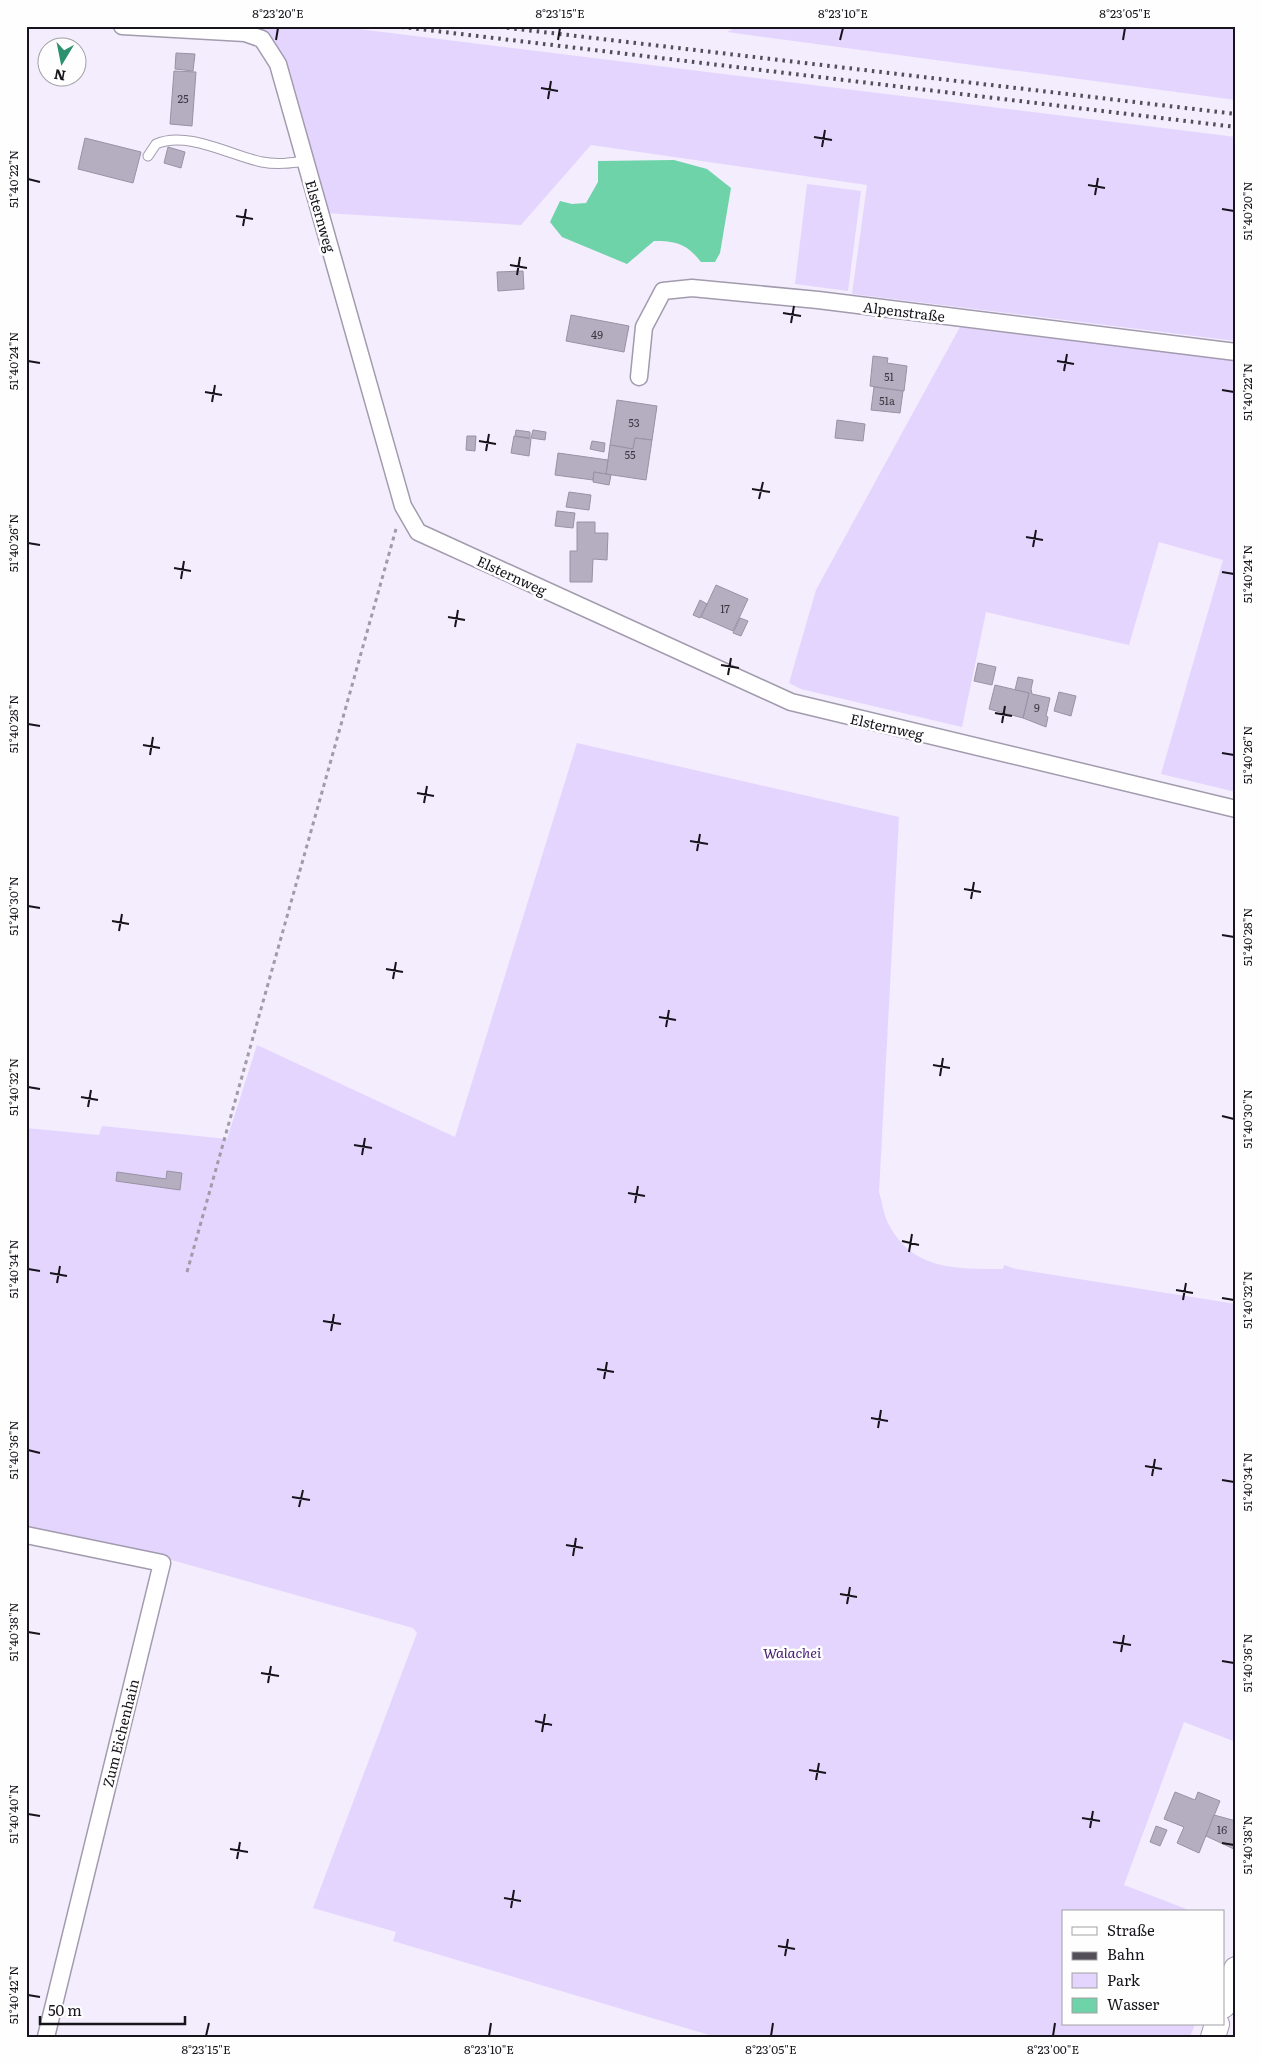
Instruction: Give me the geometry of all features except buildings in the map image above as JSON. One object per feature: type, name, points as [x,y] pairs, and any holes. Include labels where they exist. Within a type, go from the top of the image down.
[{"type":"main road","points":[[1224,2003],[1236,1969]]},
{"type":"street","name":"Elsternweg","points":[[122,26],[245,33],[262,40],[278,64],[403,506],[418,532],[791,702],[1236,809]]},
{"type":"street","name":"Alpenstraße","points":[[639,377],[644,326],[663,291],[692,288],[818,300],[1236,352]]},
{"type":"street","name":"Zum Eichenhain","points":[[26,1535],[162,1563],[46,2037]]},
{"type":"lane","points":[[148,156],[156,144],[174,140],[221,148],[262,162],[282,164],[305,161]]},
{"type":"path","points":[[187,1272],[403,506]]},
{"type":"green space","points":[[243,26],[334,26],[1236,137],[1236,341],[852,294],[867,185],[591,145],[521,225],[326,213],[284,61]]},
{"type":"green space","points":[[738,26],[1236,27],[1236,100],[727,32]]},
{"type":"green space","points":[[807,184],[861,191],[848,291],[795,284]]},
{"type":"green space","points":[[960,327],[1236,360],[1236,792],[1161,774],[1223,560],[1159,542],[1129,645],[986,612],[962,727],[801,689],[789,683],[816,590]]},
{"type":"green space","name":"Walachei","points":[[577,743],[899,817],[879,1192],[889,1225],[899,1240],[924,1259],[953,1267],[1003,1269],[1004,1265],[1016,1269],[1236,1304],[1236,1742],[1184,1722],[1124,1885],[1189,1910],[1062,1910],[1062,2026],[1194,2026],[1190,2037],[716,2037],[393,1941],[396,1932],[313,1908],[417,1633],[413,1628],[129,1548],[26,1526],[26,1128],[99,1135],[102,1126],[227,1139],[257,1045],[455,1137]]},
{"type":"water","points":[[674,160],[707,169],[731,188],[720,253],[715,262],[701,262],[691,251],[681,245],[654,241],[627,264],[562,237],[550,222],[560,201],[572,204],[586,203],[598,182],[598,161]]},
{"type":"railway","points":[[394,26],[1236,127]]},
{"type":"railway","points":[[492,26],[1236,114]]}]
